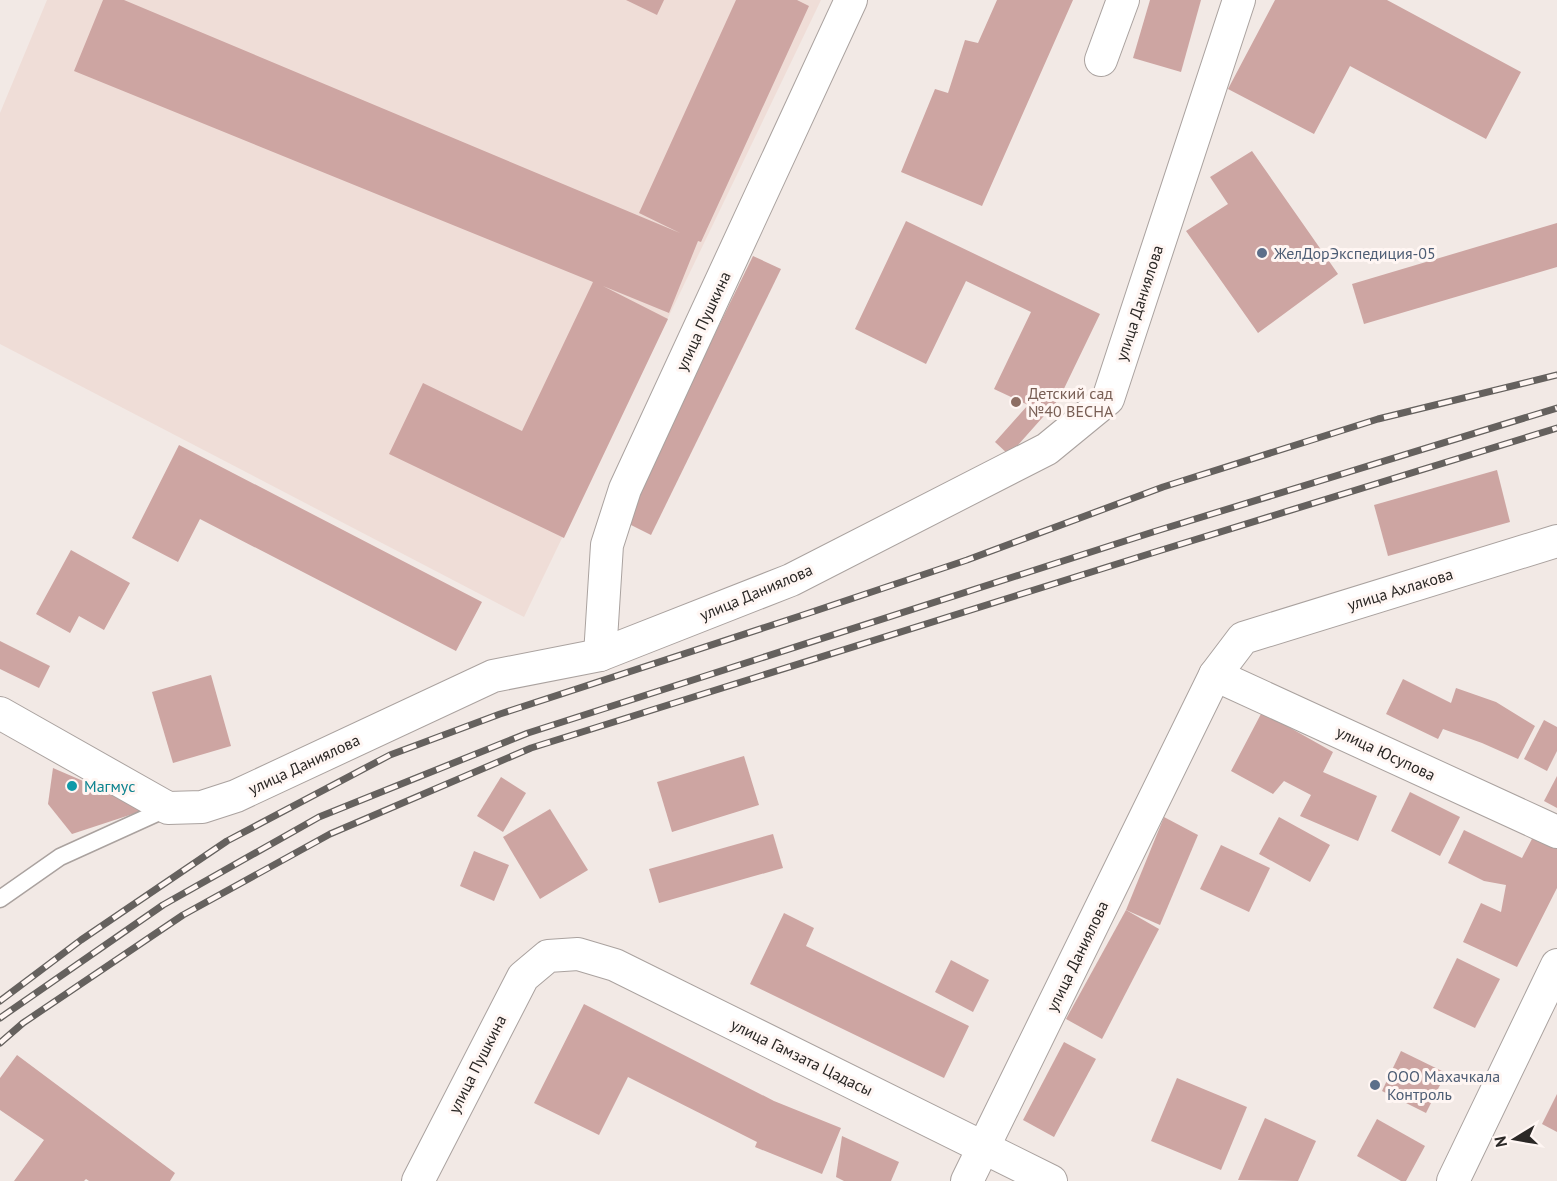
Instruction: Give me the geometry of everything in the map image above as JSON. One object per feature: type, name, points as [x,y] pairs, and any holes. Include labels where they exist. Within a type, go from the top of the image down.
[{"type":"street","name":"улица Пушкина","points":[[600,655],[607,545],[625,489],[851,0]]},
{"type":"street","points":[[1101,60],[1123,0]]},
{"type":"street","name":"улица Даниялова","points":[[168,808],[202,807],[236,796],[493,676],[600,655],[791,580],[1047,449],[1108,399],[1239,0]]},
{"type":"street","name":"улица Ахлакова","points":[[1243,638],[1557,540]]},
{"type":"street","name":"улица Даниялова","points":[[967,1181],[1215,675],[1243,638]]},
{"type":"street","name":"улица Юсупова","points":[[1215,675],[1557,832]]},
{"type":"street","points":[[0,713],[168,808]]},
{"type":"street","name":"улица Гамзата Цадасы","points":[[548,956],[578,954],[615,965],[1051,1181]]},
{"type":"street","name":"улица Пушкина","points":[[418,1181],[523,977],[548,956]]},
{"type":"street","points":[[1453,1181],[1557,965]]},
{"type":"lane","points":[[0,899],[60,857],[168,808]]},
{"type":"shaded area","points":[[47,0],[821,0],[524,617],[0,344],[0,113]]},
{"type":"building","points":[[103,0],[124,0],[680,233],[639,213],[736,0],[797,0],[809,6],[701,242],[698,241],[669,313],[603,286],[668,319],[564,538],[389,454],[423,383],[522,431],[593,282],[74,71]]},
{"type":"building","points":[[626,0],[664,0],[657,15]]},
{"type":"building","points":[[997,0],[1073,0],[982,206],[901,172],[935,89],[948,93],[965,40],[978,43]]},
{"type":"building","points":[[1150,0],[1201,0],[1181,72],[1133,58]]},
{"type":"building","points":[[1275,0],[1387,0],[1521,72],[1486,139],[1350,66],[1314,134],[1228,89]]},
{"type":"building","name":"ЖелДорЭкспедиция-05","points":[[1252,151],[1338,274],[1258,333],[1186,231],[1228,204],[1210,177]]},
{"type":"building","points":[[906,221],[1100,314],[1059,399],[1009,455],[995,442],[1028,405],[994,389],[1031,312],[966,281],[926,364],[855,329]]},
{"type":"building","points":[[1557,223],[1557,267],[1364,324],[1352,284]]},
{"type":"building","points":[[753,256],[781,269],[651,535],[623,521]]},
{"type":"building","points":[[179,445],[482,602],[456,651],[200,519],[178,562],[132,538]]},
{"type":"building","points":[[1497,470],[1510,522],[1388,556],[1374,505]]},
{"type":"building","points":[[71,550],[130,583],[104,630],[79,616],[70,633],[36,614]]},
{"type":"building","points":[[0,641],[50,666],[39,688],[0,669]]},
{"type":"building","points":[[211,675],[231,746],[173,763],[152,692]]},
{"type":"building","points":[[1403,679],[1451,703],[1456,688],[1496,702],[1535,726],[1518,759],[1443,729],[1438,739],[1386,714]]},
{"type":"building","points":[[1262,712],[1333,752],[1323,772],[1377,796],[1358,841],[1300,816],[1311,795],[1284,781],[1273,794],[1231,771]]},
{"type":"building","points":[[1544,720],[1557,727],[1557,751],[1547,771],[1524,759]]},
{"type":"building","points":[[744,756],[759,805],[672,832],[657,782]]},
{"type":"building","name":"Магмус","points":[[53,768],[148,809],[72,834],[48,804]]},
{"type":"building","points":[[1557,776],[1557,808],[1544,801]]},
{"type":"building","points":[[501,777],[526,793],[503,832],[477,816]]},
{"type":"building","points":[[1410,792],[1460,817],[1440,856],[1391,831]]},
{"type":"building","points":[[550,809],[588,870],[540,899],[503,837]]},
{"type":"building","points":[[1164,817],[1198,835],[1160,925],[1126,910]]},
{"type":"building","points":[[1279,817],[1330,845],[1310,882],[1259,854]]},
{"type":"building","points":[[1464,830],[1522,858],[1533,837],[1557,849],[1557,888],[1517,967],[1463,942],[1481,903],[1501,912],[1506,885],[1484,881],[1448,863]]},
{"type":"building","points":[[773,834],[783,868],[659,903],[649,869]]},
{"type":"building","points":[[1221,845],[1270,868],[1249,912],[1200,889]]},
{"type":"building","points":[[474,851],[509,865],[494,901],[460,886]]},
{"type":"building","points":[[1126,910],[1159,929],[1102,1039],[1066,1019]]},
{"type":"building","points":[[784,913],[814,928],[806,946],[969,1026],[944,1078],[750,984]]},
{"type":"building","points":[[1457,958],[1500,979],[1475,1028],[1433,1008]]},
{"type":"building","points":[[951,960],[989,980],[973,1012],[935,992]]},
{"type":"building","points":[[584,1004],[774,1101],[841,1128],[822,1174],[755,1147],[757,1142],[628,1077],[599,1135],[534,1103]]},
{"type":"building","points":[[1064,1042],[1096,1059],[1054,1137],[1023,1120]]},
{"type":"building","points":[[1401,1051],[1446,1073],[1426,1113],[1382,1091]]},
{"type":"building","points":[[17,1055],[175,1173],[170,1181],[89,1181],[86,1179],[84,1181],[14,1181],[44,1140],[0,1110],[0,1078]]},
{"type":"building","points":[[1177,1078],[1247,1107],[1221,1170],[1151,1141]]},
{"type":"building","points":[[1557,1094],[1557,1132],[1542,1124]]},
{"type":"building","points":[[1265,1118],[1316,1141],[1298,1181],[1238,1180]]},
{"type":"building","points":[[1377,1119],[1425,1146],[1406,1181],[1401,1181],[1357,1156]]},
{"type":"building","points":[[842,1136],[899,1162],[891,1181],[844,1181],[836,1177]]},
{"type":"railway","points":[[0,1001],[81,940],[227,841],[390,755],[500,714],[967,560],[1163,487],[1378,419],[1557,375]]},
{"type":"railway","points":[[0,1018],[163,905],[319,817],[528,733],[1153,532],[1557,408]]},
{"type":"railway","points":[[0,1043],[23,1023],[183,915],[330,834],[531,748],[1557,428]]},
{"type":"place","name":"ЖелДорЭкспедиция-05","points":[[1262,253]]},
{"type":"place","name":"Детский сад №40 ВЕСНА","points":[[1016,402]]},
{"type":"place","name":"Магмус","points":[[72,786]]},
{"type":"place","name":"ООО Махачкала Контроль","points":[[1375,1085]]}]
